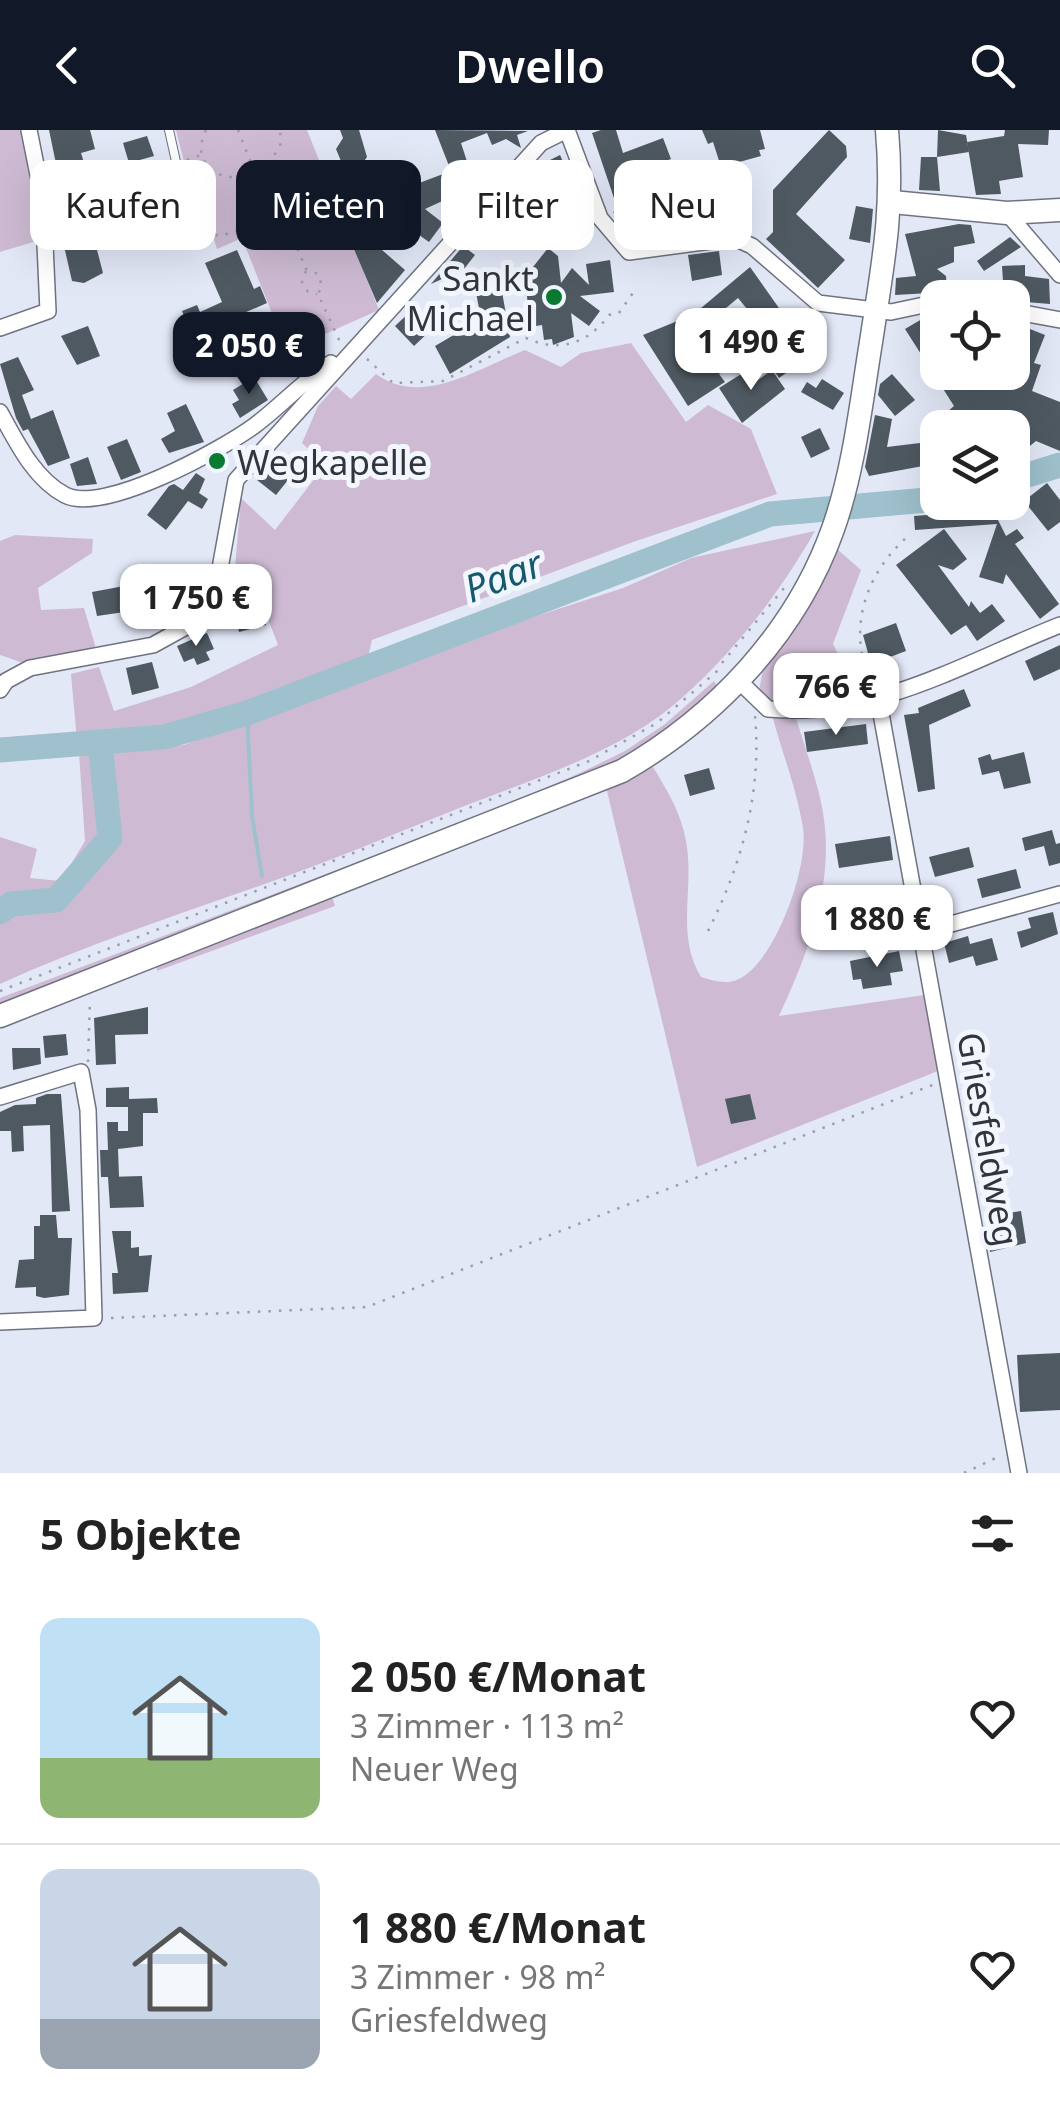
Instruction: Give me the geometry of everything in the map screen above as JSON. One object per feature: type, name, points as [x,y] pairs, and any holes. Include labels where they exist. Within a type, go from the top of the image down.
[{"type":"main road","points":[[0,1016],[622,771],[746,690],[833,529],[850,461],[892,202],[887,130]]},
{"type":"main road","points":[[892,202],[1007,213],[1060,210]]},
{"type":"street","points":[[0,328],[48,311],[44,200],[29,130]]},
{"type":"street","points":[[0,690],[6,680],[30,668],[153,644],[193,623],[217,586],[236,480],[538,137],[567,130],[600,218],[629,252],[734,238],[752,246],[818,302],[891,312],[920,306]]},
{"type":"street","points":[[1007,213],[1060,275]]},
{"type":"street","points":[[1030,314],[1060,320]]},
{"type":"street","points":[[0,412],[32,465],[50,484],[84,501],[125,492],[252,428],[352,350]]},
{"type":"street","points":[[746,690],[768,709],[787,710],[878,697],[914,687],[1060,625]]},
{"type":"street","name":"Griesfeldweg","points":[[878,697],[1018,1473]]},
{"type":"street","points":[[922,932],[1060,894]]},
{"type":"street","points":[[0,1097],[82,1072],[88,1110],[94,1318],[0,1322]]},
{"type":"lane","points":[[169,130],[175,160]]},
{"type":"path","points":[[206,130],[205,154],[218,175],[236,179]]},
{"type":"path","points":[[238,130],[250,160]]},
{"type":"path","points":[[268,160],[277,153],[280,130]]},
{"type":"path","points":[[188,160],[205,154]]},
{"type":"path","points":[[298,250],[306,270],[302,282],[308,292],[318,294]]},
{"type":"path","points":[[306,270],[318,274],[318,294],[352,350],[393,384],[443,381],[526,338],[544,346],[578,342],[598,330],[608,315],[619,313],[634,290]]},
{"type":"path","points":[[878,697],[864,668],[860,622],[881,560],[906,538]]},
{"type":"path","points":[[0,991],[590,761],[657,723],[721,664],[789,581]]},
{"type":"path","points":[[161,590],[208,599]]},
{"type":"path","points":[[708,931],[743,849],[756,756],[746,690],[721,664]]},
{"type":"path","points":[[82,1072],[91,1056],[88,994]]},
{"type":"path","points":[[94,1318],[367,1307],[932,1086],[948,1075]]},
{"type":"path","points":[[964,1473],[1014,1448]]},
{"type":"shaded area","points":[[0,130],[21,130],[30,182],[30,243],[0,252]]},
{"type":"shaded area","points":[[176,130],[307,130],[319,160],[236,160],[236,241],[217,249],[216,160],[184,160]]},
{"type":"shaded area","points":[[247,250],[355,250],[379,310],[287,351]]},
{"type":"shaded area","points":[[631,343],[686,422],[708,405],[751,429],[777,494],[633,542],[372,640],[366,665],[260,707],[190,729],[77,741],[71,674],[99,667],[114,711],[191,687],[278,645],[263,606],[232,603],[241,498],[275,530],[325,465],[302,443],[318,406],[336,386],[351,399],[376,374],[412,387],[431,386],[450,382],[525,350],[561,367],[581,353]]},
{"type":"shaded area","points":[[815,531],[772,598],[739,640],[683,697],[635,732],[552,772],[0,984],[0,837],[37,849],[30,878],[61,881],[85,841],[79,753],[184,745],[416,655],[623,588],[691,558]]},
{"type":"shaded area","points":[[15,535],[93,539],[92,553],[38,588],[41,610],[84,608],[97,652],[26,664],[0,655],[0,541]]},
{"type":"shaded area","points":[[837,549],[861,570],[833,644],[852,682],[871,693],[852,704],[768,709],[759,691],[763,669]]},
{"type":"shaded area","points":[[714,681],[720,691],[629,759],[0,1011],[0,998],[474,818],[580,773],[625,751],[665,724]]},
{"type":"shaded area","points":[[795,714],[820,800],[826,853],[814,925],[779,1016],[924,995],[938,1071],[697,1167],[606,787],[651,764],[684,830],[688,859],[687,927],[693,961],[701,977],[734,981],[753,969],[777,933],[801,865],[803,828],[772,715]]},
{"type":"shaded area","points":[[330,890],[335,906],[157,971],[157,957]]},
{"type":"building","points":[[49,130],[90,130],[95,149],[81,153],[83,160],[55,160]]},
{"type":"building","points":[[340,130],[359,130],[365,160],[341,160],[336,149],[343,138]]},
{"type":"building","points":[[435,130],[528,131],[517,135],[521,148],[506,139],[492,145],[487,133],[461,143],[467,160],[447,160]]},
{"type":"building","points":[[616,130],[623,153],[663,138],[671,159],[614,160],[614,198],[592,133]]},
{"type":"building","points":[[702,130],[760,130],[765,149],[759,150],[761,156],[746,160],[719,160],[713,142],[708,144]]},
{"type":"building","points":[[829,130],[846,146],[847,157],[796,214],[845,260],[818,288],[766,239],[773,232],[773,190]]},
{"type":"building","points":[[938,130],[966,135],[969,152],[937,157]]},
{"type":"building","points":[[1005,130],[1049,130],[1048,145],[1018,144],[1023,177],[999,181],[1001,194],[976,195],[967,142],[1004,136]]},
{"type":"building","points":[[147,136],[154,156],[128,160],[123,143]]},
{"type":"building","points":[[921,157],[937,157],[940,191],[919,190]]},
{"type":"building","points":[[441,175],[441,202],[425,209],[441,221],[429,242],[421,236],[421,182]]},
{"type":"building","points":[[856,206],[873,209],[870,243],[849,239]]},
{"type":"building","points":[[971,225],[975,243],[954,247],[954,262],[937,269],[946,280],[920,280],[920,294],[895,295],[896,278],[916,276],[905,234]]},
{"type":"building","points":[[1010,237],[1021,247],[984,271],[977,261]]},
{"type":"building","points":[[65,250],[97,250],[103,273],[84,283],[72,281]]},
{"type":"building","points":[[237,250],[254,289],[260,286],[267,303],[237,316],[247,339],[221,350],[209,321],[189,329],[182,311],[197,305],[200,312],[222,302],[205,263]]},
{"type":"building","points":[[354,250],[382,250],[405,270],[377,303]]},
{"type":"building","points":[[460,250],[475,255],[464,269],[431,284]]},
{"type":"building","points":[[550,250],[558,256],[561,283],[572,268],[589,285],[586,264],[610,260],[614,292],[580,296],[600,311],[589,326],[571,313],[574,337],[553,345],[552,339],[544,340],[542,325],[530,327],[525,276],[534,275],[533,267]]},
{"type":"building","points":[[719,251],[722,275],[692,281],[688,255]]},
{"type":"building","points":[[1025,265],[1025,276],[1049,279],[1050,304],[1030,302],[1030,280],[1003,280],[1002,266]]},
{"type":"building","points":[[750,267],[786,318],[719,374],[725,382],[688,406],[643,335],[680,320],[682,324]],"holes":[[[738,298],[752,315],[728,335],[714,318]]]},
{"type":"building","points":[[498,269],[510,337],[450,374],[435,346],[481,319],[472,271]]},
{"type":"building","points":[[413,309],[432,329],[414,346],[395,326]]},
{"type":"building","points":[[920,320],[920,353],[905,329]]},
{"type":"building","points":[[88,326],[100,356],[77,365],[61,336]]},
{"type":"building","points":[[1030,329],[1045,335],[1034,363],[1041,365],[1032,391],[1060,402],[1060,451],[1036,441],[1030,446],[1030,410],[949,410],[954,406],[944,390],[1030,390]]},
{"type":"building","points":[[800,337],[812,355],[779,378],[766,358]]},
{"type":"building","points":[[18,357],[34,390],[22,395],[31,419],[53,410],[70,458],[48,466],[28,429],[23,431],[16,418],[0,364]]},
{"type":"building","points":[[772,370],[785,389],[742,423],[719,388],[746,371],[755,382]]},
{"type":"building","points":[[892,374],[915,400],[895,416],[878,395],[880,384]]},
{"type":"building","points":[[254,377],[268,400],[240,418],[232,404],[239,400],[233,390]]},
{"type":"building","points":[[822,379],[844,393],[833,410],[801,392],[807,382],[816,388]]},
{"type":"building","points":[[186,404],[204,442],[169,453],[161,439],[175,431],[167,413]]},
{"type":"building","points":[[875,415],[892,419],[887,447],[920,443],[920,467],[869,476],[865,467]]},
{"type":"building","points":[[820,428],[830,449],[811,458],[801,437]]},
{"type":"building","points":[[127,439],[141,472],[121,480],[107,447]]},
{"type":"building","points":[[277,455],[296,470],[276,495],[257,480]]},
{"type":"building","points":[[88,457],[97,484],[77,486],[70,464]]},
{"type":"building","points":[[196,473],[205,479],[199,493],[208,499],[202,509],[188,501],[166,530],[147,515],[169,486],[174,484],[183,490]]},
{"type":"building","points":[[1047,483],[1060,500],[1060,522],[1048,531],[1030,508],[1030,496]]},
{"type":"building","points":[[914,516],[920,516],[920,520],[998,520],[1006,536],[1017,529],[1024,538],[1015,544],[1059,604],[1040,619],[1006,574],[1003,584],[979,577],[997,524],[915,530]]},
{"type":"building","points":[[944,529],[967,559],[953,570],[938,565],[969,607],[971,601],[980,613],[992,604],[1005,621],[977,641],[966,625],[951,635],[896,565]]},
{"type":"building","points":[[124,586],[125,595],[147,590],[152,608],[97,616],[92,592]]},
{"type":"building","points":[[262,609],[266,625],[239,632],[236,616]]},
{"type":"building","points":[[896,623],[906,651],[882,660],[886,671],[874,675],[863,635]]},
{"type":"building","points":[[207,633],[214,649],[206,652],[210,660],[197,665],[194,658],[184,662],[177,646]]},
{"type":"building","points":[[1060,645],[1060,669],[1034,681],[1025,661]]},
{"type":"building","points":[[152,662],[159,688],[132,695],[126,668]]},
{"type":"building","points":[[964,689],[971,706],[929,725],[935,789],[918,792],[904,715],[919,713],[918,708]]},
{"type":"building","points":[[866,724],[868,744],[807,752],[804,732]]},
{"type":"building","points":[[1024,752],[1031,783],[1004,789],[999,771],[982,775],[978,758],[990,754],[992,760]]},
{"type":"building","points":[[709,768],[715,789],[690,796],[684,775]]},
{"type":"building","points":[[1052,830],[1056,844],[1060,843],[1060,863],[1049,866],[1044,846],[1025,851],[1022,838]]},
{"type":"building","points":[[890,836],[893,860],[839,868],[835,844]]},
{"type":"building","points":[[969,847],[974,867],[935,877],[929,857]]},
{"type":"building","points":[[1016,869],[1021,888],[982,898],[977,879]]},
{"type":"building","points":[[898,902],[901,929],[875,932],[871,905]]},
{"type":"building","points":[[1053,912],[1058,934],[1021,948],[1017,932],[1031,928],[1028,918]]},
{"type":"building","points":[[968,936],[970,944],[992,938],[998,960],[976,966],[973,956],[949,963],[944,943]]},
{"type":"building","points":[[899,951],[903,971],[890,973],[892,985],[863,989],[861,979],[853,980],[850,961]]},
{"type":"building","points":[[148,1007],[148,1034],[115,1035],[116,1064],[96,1065],[94,1018]]},
{"type":"building","points":[[66,1034],[68,1055],[45,1058],[43,1036]]},
{"type":"building","points":[[12,1048],[40,1048],[41,1064],[13,1070]]},
{"type":"building","points":[[129,1087],[129,1099],[157,1098],[158,1113],[143,1113],[143,1146],[118,1149],[119,1177],[101,1177],[100,1150],[108,1150],[107,1122],[118,1122],[118,1131],[128,1131],[128,1107],[106,1107],[106,1088]]},
{"type":"building","points":[[61,1094],[70,1211],[52,1212],[50,1125],[23,1126],[24,1151],[12,1152],[11,1131],[0,1131],[0,1112],[15,1105],[36,1104],[36,1098]]},
{"type":"building","points":[[750,1094],[756,1119],[731,1124],[725,1099]]},
{"type":"building","points":[[142,1176],[144,1207],[110,1208],[108,1177]]},
{"type":"building","points":[[1021,1211],[1026,1243],[990,1252],[988,1240],[1000,1239],[996,1215]]},
{"type":"building","points":[[40,1215],[56,1215],[58,1238],[72,1238],[69,1295],[44,1298],[36,1296],[36,1287],[15,1288],[19,1260],[34,1259],[34,1226],[40,1226]]},
{"type":"building","points":[[112,1231],[131,1231],[131,1248],[139,1247],[139,1256],[152,1255],[148,1292],[113,1294],[112,1273],[118,1273]]},
{"type":"building","points":[[1060,1353],[1060,1410],[1020,1412],[1017,1355]]},
{"type":"waterway","name":"Paar","points":[[1030,474],[1060,465]]},
{"type":"waterway","name":"Paar","points":[[0,750],[164,737],[247,713],[770,514],[920,501]]},
{"type":"waterway","points":[[247,713],[252,816],[262,876]]},
{"type":"waterway","name":"Paar","points":[[0,912],[11,904],[56,900],[110,838],[100,743]]},
{"type":"place","name":"Sankt Michael","points":[[554,297]]},
{"type":"place","name":"Wegkapelle","points":[[217,461]]}]
